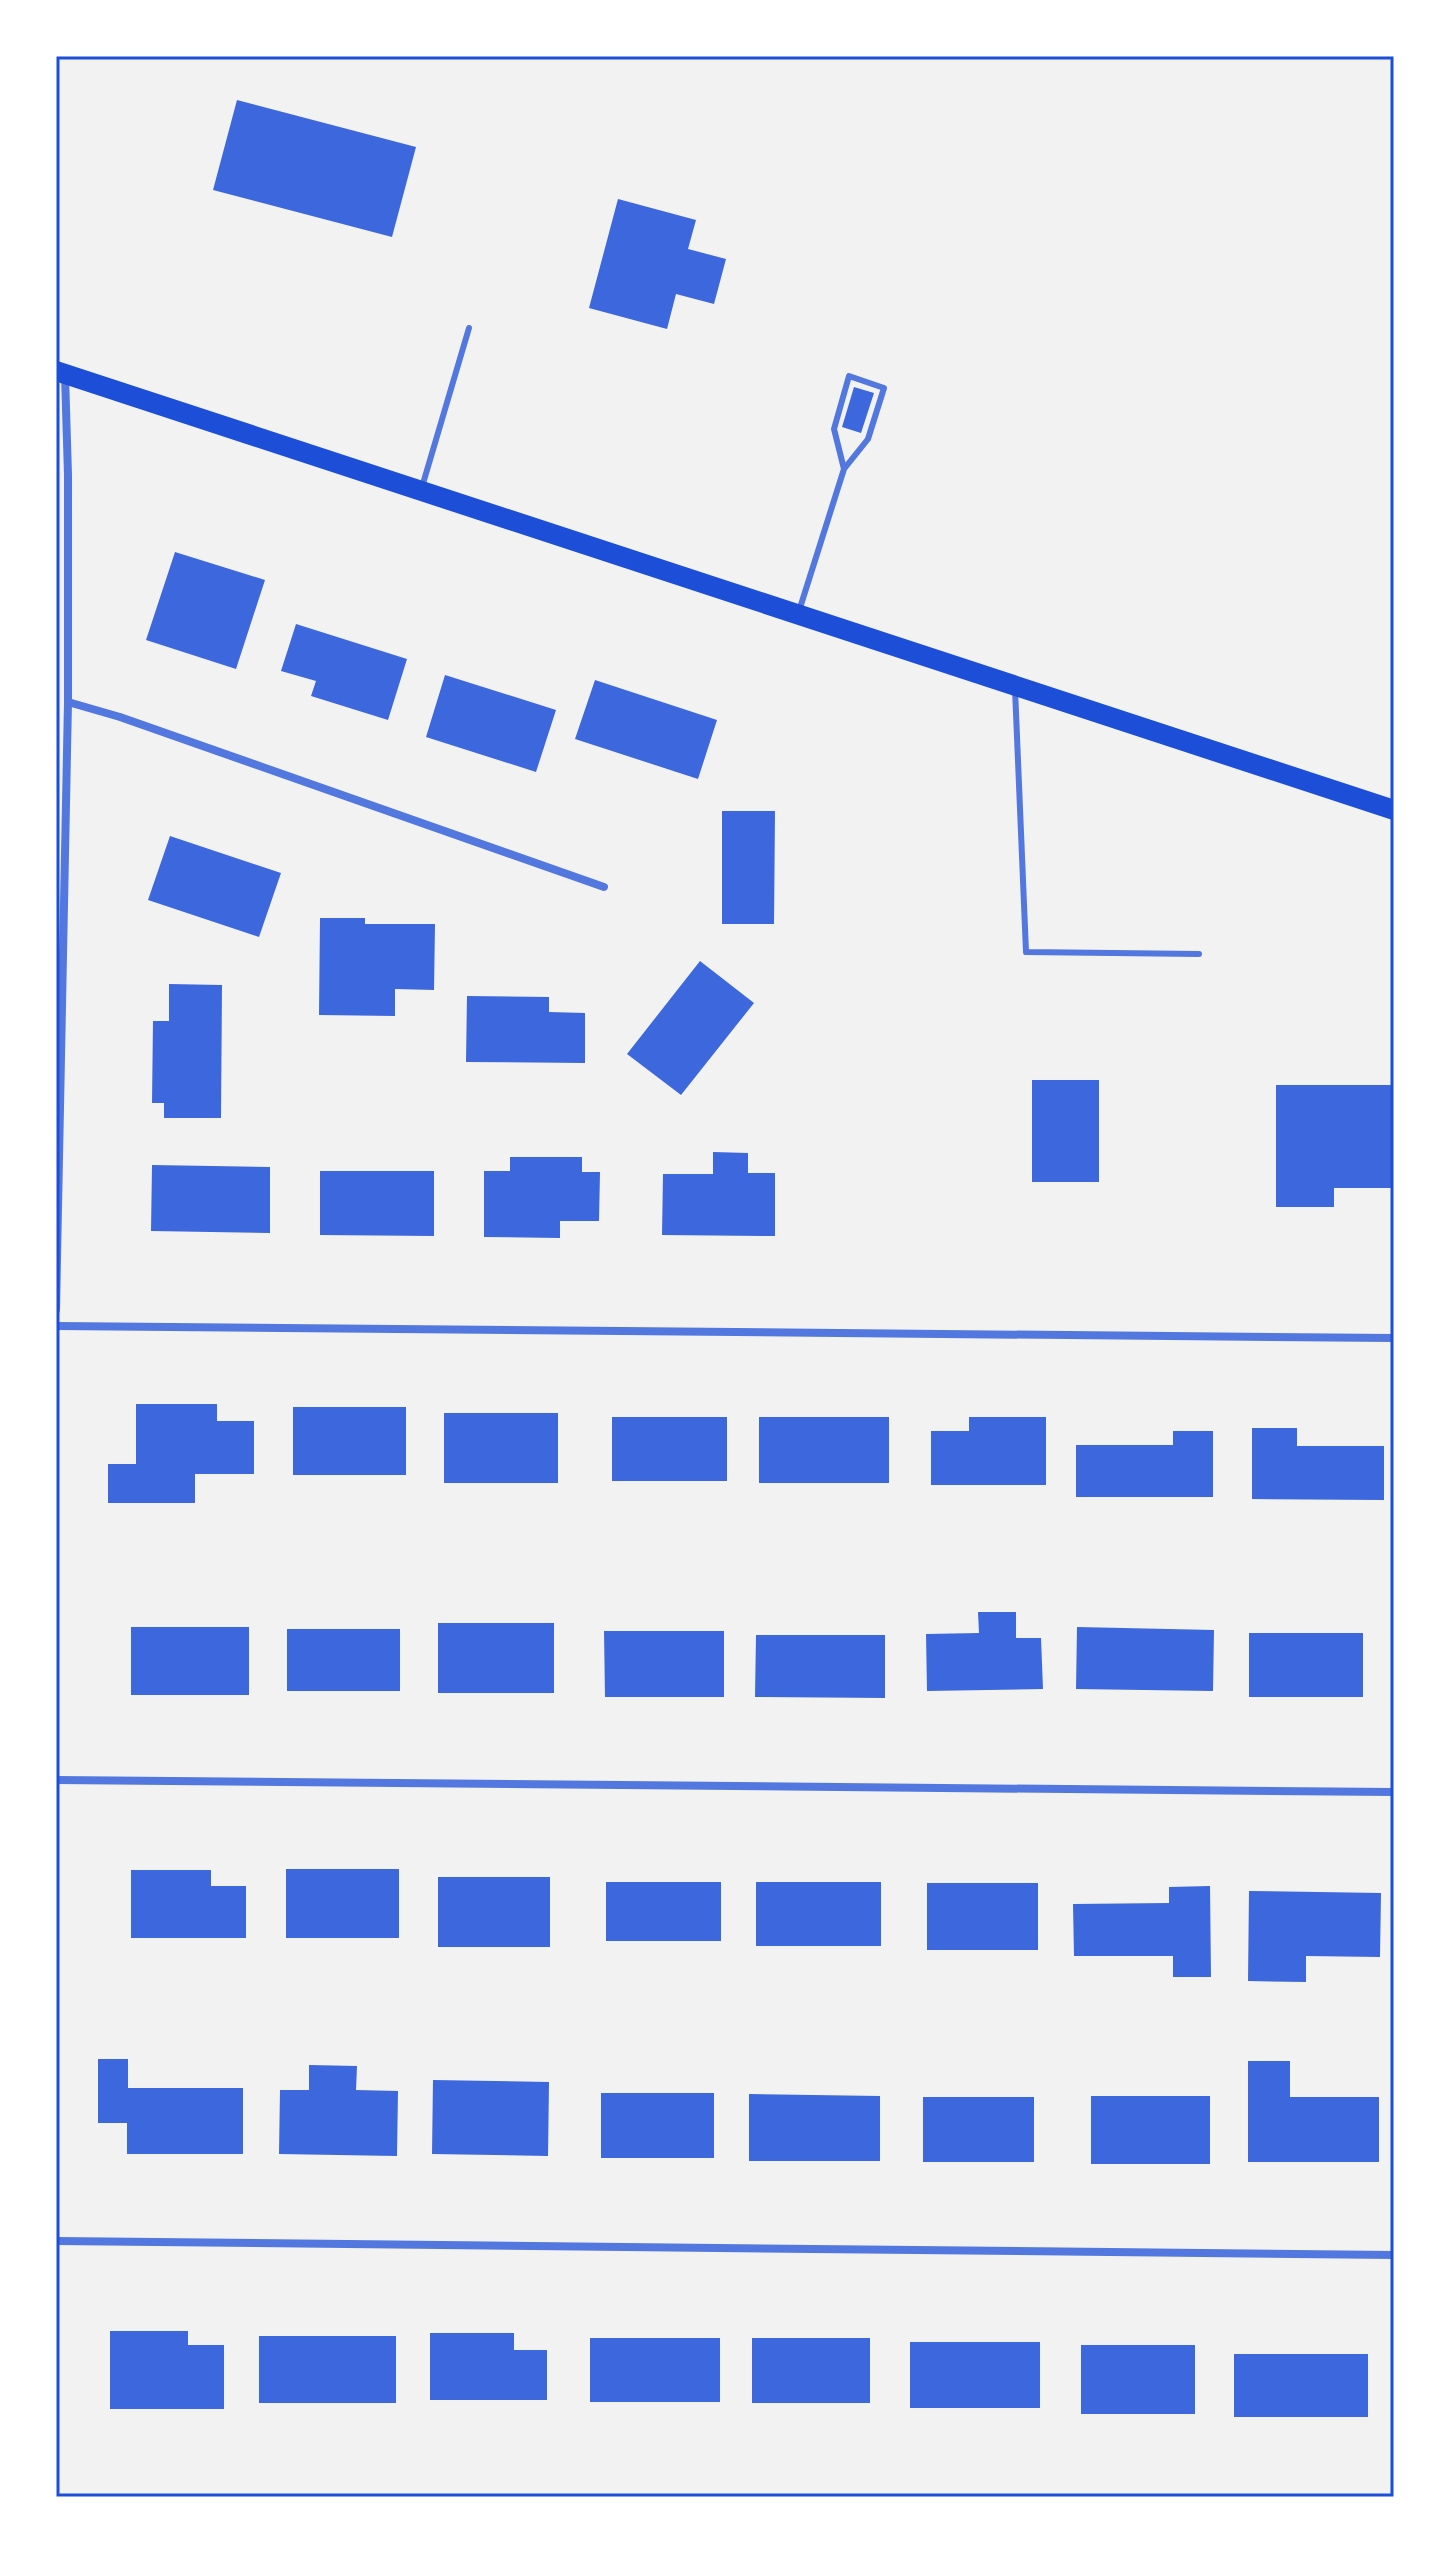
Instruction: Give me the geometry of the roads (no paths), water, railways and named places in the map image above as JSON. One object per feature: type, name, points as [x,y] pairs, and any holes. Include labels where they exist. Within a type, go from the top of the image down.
[{"type":"main road","points":[[60,373],[1394,810]]},
{"type":"street","points":[[56,1310],[68,702],[68,475],[60,373]]},
{"type":"street","points":[[68,702],[128,720],[604,887]]},
{"type":"street","points":[[56,1326],[1394,1338]]},
{"type":"street","points":[[56,1780],[1394,1792]]},
{"type":"street","points":[[56,2241],[1394,2255]]},
{"type":"lane","points":[[421,491],[469,328]]},
{"type":"lane","points":[[798,615],[844,469],[868,439],[884,388],[849,376],[834,429],[844,469]]},
{"type":"lane","points":[[1015,686],[1026,952],[1199,954]]}]
